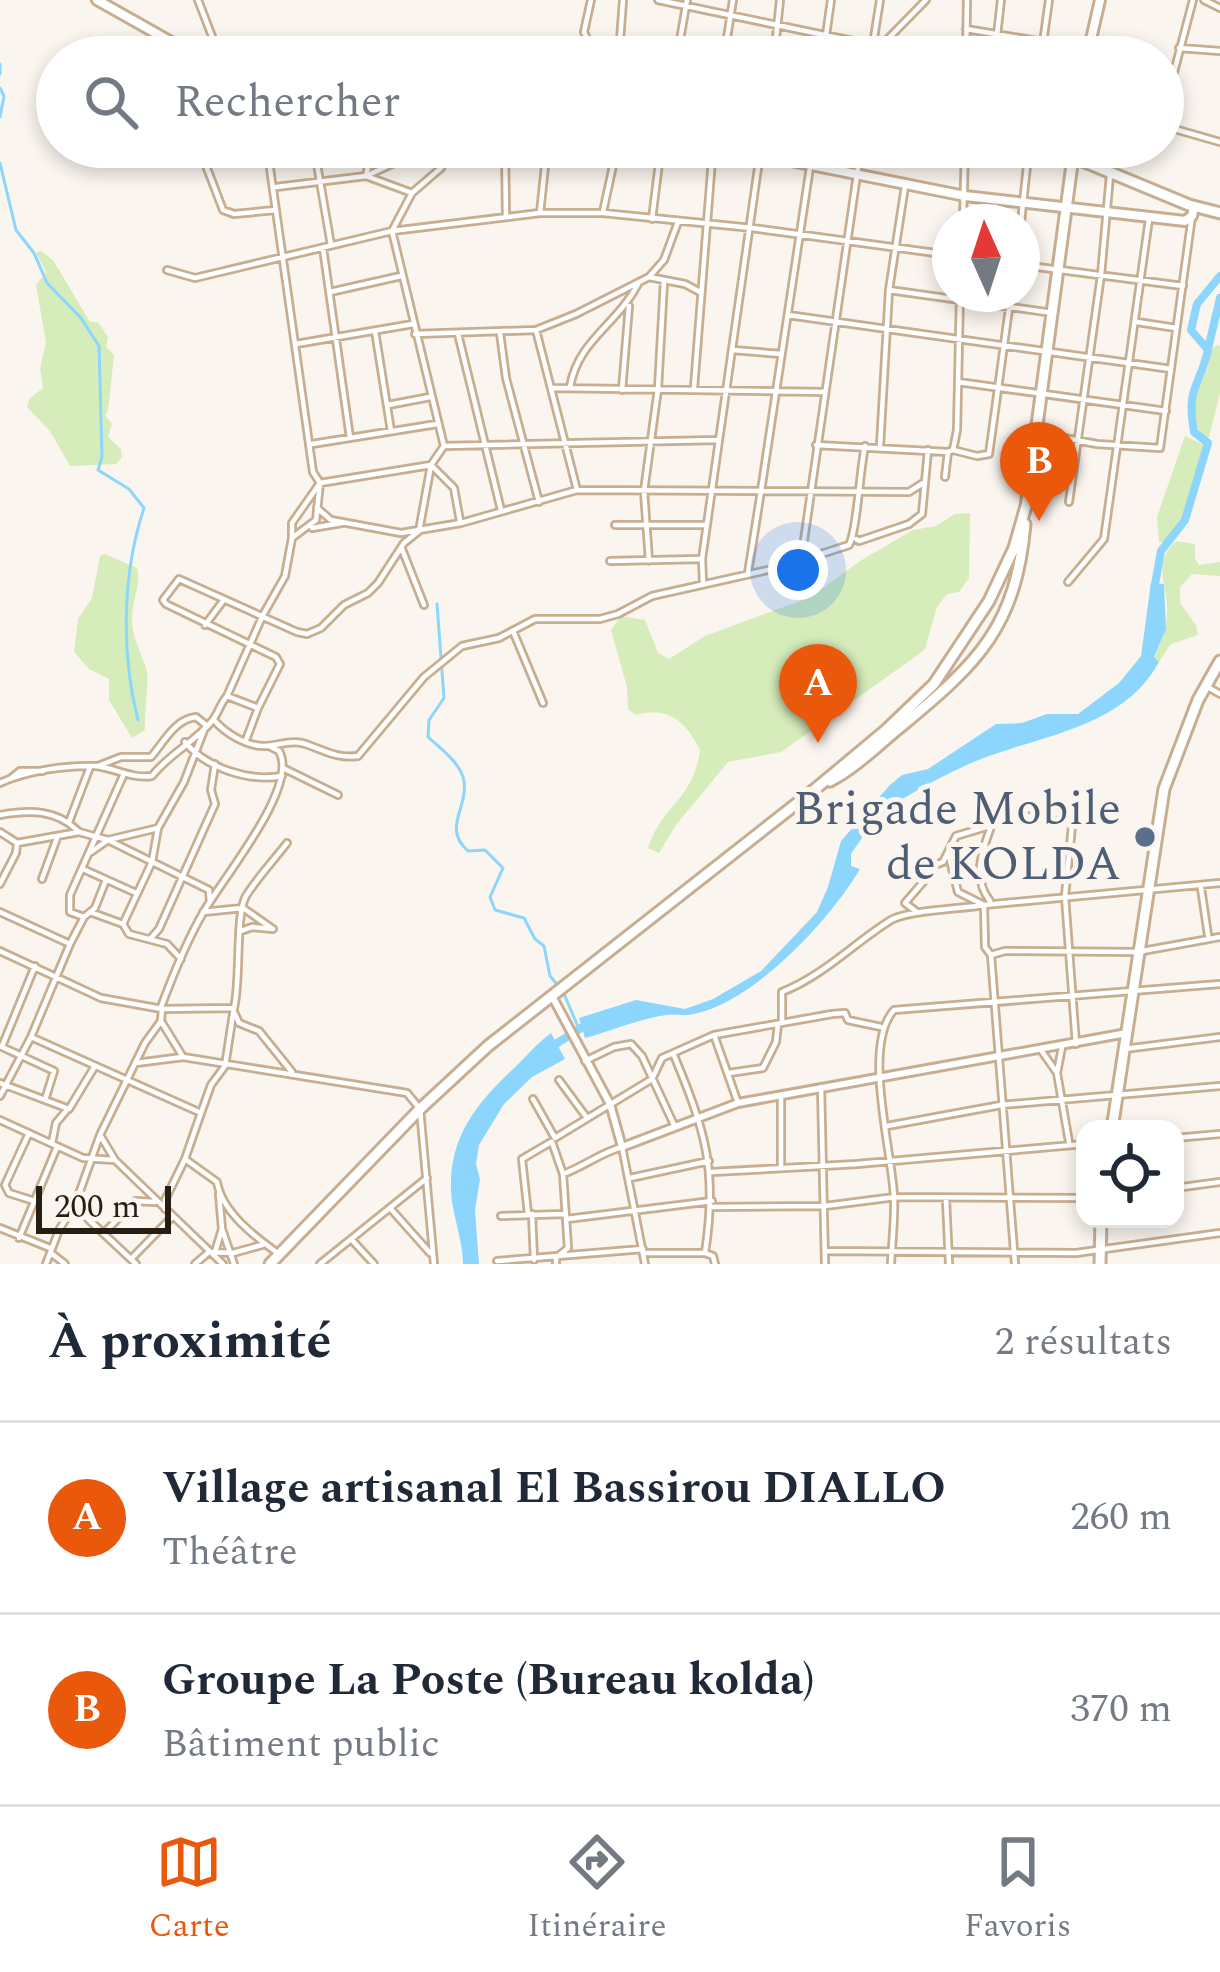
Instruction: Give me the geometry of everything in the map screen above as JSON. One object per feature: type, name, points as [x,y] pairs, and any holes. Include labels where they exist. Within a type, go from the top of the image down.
[{"type":"main road","points":[[97,0],[161,36]]},
{"type":"main road","points":[[1092,36],[1100,0]]},
{"type":"main road","points":[[827,168],[964,196],[1149,219],[1185,220],[1193,212]]},
{"type":"main road","points":[[814,790],[843,775],[937,698],[983,651],[1008,606],[1016,582],[1072,168]]},
{"type":"main road","points":[[1101,168],[1193,212],[1215,211]]},
{"type":"main road","points":[[270,1264],[488,1046],[554,1007],[886,730],[956,656],[999,581],[1026,506]]},
{"type":"main road","points":[[1113,1120],[1164,790],[1173,758],[1220,662]]},
{"type":"main road","points":[[1100,1228],[1100,1264]]},
{"type":"street","points":[[198,0],[212,36]]},
{"type":"street","points":[[585,36],[591,0]]},
{"type":"street","points":[[622,0],[624,36]]},
{"type":"street","points":[[658,0],[827,35],[831,0]]},
{"type":"street","points":[[727,36],[733,0]]},
{"type":"street","points":[[775,36],[781,0]]},
{"type":"street","points":[[874,36],[880,0]]},
{"type":"street","points":[[888,36],[926,0]]},
{"type":"street","points":[[966,36],[967,0]]},
{"type":"street","points":[[997,35],[1001,0]]},
{"type":"street","points":[[1044,36],[1049,0]]},
{"type":"street","points":[[1182,36],[1193,0]]},
{"type":"street","points":[[1204,0],[1220,8]]},
{"type":"street","points":[[681,36],[687,3]]},
{"type":"street","points":[[966,29],[1004,36]]},
{"type":"street","points":[[1184,48],[1220,51]]},
{"type":"street","points":[[1184,131],[1220,142]]},
{"type":"street","points":[[207,168],[223,210],[234,214],[276,209]]},
{"type":"street","points":[[271,168],[314,472],[320,483],[316,520],[292,538]]},
{"type":"street","points":[[317,168],[350,438]]},
{"type":"street","points":[[366,176],[368,168]]},
{"type":"street","points":[[275,187],[366,176],[383,168]]},
{"type":"street","points":[[245,740],[280,664],[276,657],[163,600],[178,579],[307,634],[368,593],[418,531],[431,465],[444,446],[392,231],[412,193],[442,168]]},
{"type":"street","points":[[505,168],[506,216]]},
{"type":"street","points":[[540,213],[545,168]]},
{"type":"street","points":[[603,213],[613,168]]},
{"type":"street","points":[[652,219],[659,168]]},
{"type":"street","points":[[694,388],[714,168]]},
{"type":"street","points":[[703,583],[701,559],[758,168]]},
{"type":"street","points":[[748,574],[809,168]]},
{"type":"street","points":[[801,561],[858,168]]},
{"type":"street","points":[[964,204],[965,168]]},
{"type":"street","points":[[1024,203],[1029,168]]},
{"type":"street","points":[[1070,502],[1109,213],[1110,173]]},
{"type":"street","points":[[366,176],[412,193]]},
{"type":"street","points":[[880,446],[886,331],[905,184]]},
{"type":"street","points":[[1037,433],[1157,450],[1168,412],[1193,212]]},
{"type":"street","points":[[167,270],[195,278],[392,231],[540,213],[603,213],[752,228],[932,253]]},
{"type":"street","points":[[1068,582],[1104,539],[1149,219]]},
{"type":"street","points":[[415,334],[536,330],[649,277],[664,260],[678,222]]},
{"type":"street","points":[[1040,267],[1183,286]]},
{"type":"street","points":[[330,292],[401,276]]},
{"type":"street","points":[[649,277],[701,292]]},
{"type":"street","points":[[649,562],[644,491],[658,389],[664,282]]},
{"type":"street","points":[[570,387],[577,358],[629,301],[639,283]]},
{"type":"street","points":[[890,290],[932,294]]},
{"type":"street","points":[[622,390],[629,301]]},
{"type":"street","points":[[1040,311],[1053,313]]},
{"type":"street","points":[[945,477],[958,382],[959,312]]},
{"type":"street","points":[[816,445],[951,451],[977,457],[989,454],[1008,312]]},
{"type":"street","points":[[788,315],[1171,369]]},
{"type":"street","points":[[1137,322],[1176,328]]},
{"type":"street","points":[[296,344],[412,324]]},
{"type":"street","points":[[536,330],[577,490]]},
{"type":"street","points":[[375,331],[391,431]]},
{"type":"street","points":[[458,333],[501,509]]},
{"type":"street","points":[[500,333],[506,378],[539,502]]},
{"type":"street","points":[[733,350],[782,354]]},
{"type":"street","points":[[958,382],[1168,412]]},
{"type":"street","points":[[553,388],[824,392]]},
{"type":"street","points":[[388,405],[431,397]]},
{"type":"street","points":[[312,444],[438,423]]},
{"type":"street","points":[[444,446],[718,440]]},
{"type":"street","points":[[269,746],[291,742],[340,758],[358,756],[424,677],[454,650],[488,642],[535,619],[600,619],[652,596],[837,552],[854,538],[865,446]]},
{"type":"street","points":[[854,538],[860,542],[917,519],[924,509],[928,450]]},
{"type":"street","points":[[94,766],[137,778],[152,776],[214,720],[285,576],[292,523],[320,483],[431,465]]},
{"type":"street","points":[[431,465],[454,488],[460,523]]},
{"type":"street","points":[[309,528],[342,523],[401,533],[418,531],[577,490],[909,492],[923,483]]},
{"type":"street","points":[[317,508],[342,523]]},
{"type":"street","points":[[615,526],[706,525]]},
{"type":"street","points":[[401,548],[424,605]]},
{"type":"street","points":[[610,561],[701,559]]},
{"type":"street","points":[[205,625],[224,600]]},
{"type":"street","points":[[513,631],[543,704]]},
{"type":"street","points":[[1206,686],[1220,694]]},
{"type":"street","points":[[227,696],[258,709]]},
{"type":"street","points":[[0,783],[122,758],[152,757],[167,734],[188,717],[206,725]]},
{"type":"street","points":[[46,1264],[76,1202],[100,1135],[161,1021],[162,1008],[203,912],[252,842],[283,772],[279,751],[225,733],[214,720]]},
{"type":"street","points":[[123,924],[152,862],[158,828],[184,782],[206,725]]},
{"type":"street","points":[[185,742],[194,753],[238,775],[283,772],[338,795]]},
{"type":"street","points":[[150,939],[159,929],[215,804],[211,790],[215,764]]},
{"type":"street","points":[[69,822],[94,766]]},
{"type":"street","points":[[123,774],[70,895],[70,912],[123,924],[129,934],[167,944]]},
{"type":"street","points":[[729,1073],[764,1066],[776,1042],[782,992],[805,984],[889,922],[924,880],[929,867],[943,862],[956,836],[974,833],[1023,808],[1073,816],[1065,896],[1076,1044]]},
{"type":"street","points":[[0,815],[38,811],[69,822],[79,832],[108,840],[209,890],[210,902]]},
{"type":"street","points":[[992,824],[980,860],[1015,1264]]},
{"type":"street","points":[[91,852],[108,840],[158,828]]},
{"type":"street","points":[[0,832],[16,843],[79,832]]},
{"type":"street","points":[[42,879],[57,838]]},
{"type":"street","points":[[0,884],[16,854],[16,843]]},
{"type":"street","points":[[164,1209],[212,1085],[225,1066],[243,908],[248,894],[287,843]]},
{"type":"street","points":[[949,854],[958,892],[987,904]]},
{"type":"street","points":[[83,869],[136,893]]},
{"type":"street","points":[[0,1096],[70,944],[106,880]]},
{"type":"street","points":[[889,922],[917,912],[1220,883]]},
{"type":"street","points":[[1201,887],[1208,938]]},
{"type":"street","points":[[905,903],[917,912]]},
{"type":"street","points":[[203,912],[243,908],[274,929],[252,927],[241,932]]},
{"type":"street","points":[[0,912],[70,944]]},
{"type":"street","points":[[159,929],[181,959]]},
{"type":"street","points":[[991,955],[1137,952],[1220,937]]},
{"type":"street","points":[[0,951],[101,998],[162,1008],[234,1008]]},
{"type":"street","points":[[19,1238],[55,1145],[56,1123],[48,1102],[54,1071],[1,1046],[35,966]]},
{"type":"street","points":[[891,1264],[895,1198],[882,1077],[883,1028],[894,1010],[1220,984]]},
{"type":"street","points":[[554,1007],[610,1104],[630,1178],[645,1264]]},
{"type":"street","points":[[234,1008],[239,1023],[259,1031],[294,1074]]},
{"type":"street","points":[[535,1260],[522,1159],[652,1079],[662,1058],[714,1035],[845,1013],[848,1020],[883,1028]]},
{"type":"street","points":[[161,1021],[183,1057]]},
{"type":"street","points":[[563,1174],[592,1163],[601,1153],[739,1103],[1127,1033]]},
{"type":"street","points":[[714,1035],[739,1103]]},
{"type":"street","points":[[31,1036],[201,1113]]},
{"type":"street","points":[[1124,1049],[1220,1037]]},
{"type":"street","points":[[586,1060],[631,1044],[642,1056],[675,1127]]},
{"type":"street","points":[[1062,1047],[1058,1073],[1069,1144]]},
{"type":"street","points":[[1041,1050],[1058,1073]]},
{"type":"street","points":[[673,1053],[700,1118],[712,1172],[705,1253]]},
{"type":"street","points":[[136,1063],[183,1057],[407,1093],[421,1108],[433,1260]]},
{"type":"street","points":[[56,1123],[95,1066]]},
{"type":"street","points":[[559,1080],[587,1118]]},
{"type":"street","points":[[2,1084],[69,1109]]},
{"type":"street","points":[[885,1126],[1001,1105],[1220,1086]]},
{"type":"street","points":[[821,1088],[825,1264]]},
{"type":"street","points":[[781,1096],[781,1168]]},
{"type":"street","points":[[533,1099],[563,1174],[568,1248],[556,1261]]},
{"type":"street","points":[[1,1122],[90,1158],[115,1160]]},
{"type":"street","points":[[28,1133],[4,1185],[8,1193],[32,1201]]},
{"type":"street","points":[[1184,1137],[1220,1134]]},
{"type":"street","points":[[100,1135],[115,1160],[155,1202],[223,1264]]},
{"type":"street","points":[[712,1172],[1076,1144]]},
{"type":"street","points":[[185,1159],[217,1182],[222,1228],[234,1264]]},
{"type":"street","points":[[630,1178],[709,1161]]},
{"type":"street","points":[[320,1264],[427,1178]]},
{"type":"street","points":[[1184,1187],[1220,1183]]},
{"type":"street","points":[[219,1193],[243,1226],[279,1254]]},
{"type":"street","points":[[501,1216],[566,1216],[712,1204],[825,1206],[895,1198],[1076,1198]]},
{"type":"street","points":[[946,1199],[949,1264]]},
{"type":"street","points":[[104,1233],[135,1201],[155,1202]]},
{"type":"street","points":[[76,1202],[134,1261],[172,1216]]},
{"type":"street","points":[[391,1208],[433,1260]]},
{"type":"street","points":[[0,1228],[51,1251],[65,1264]]},
{"type":"street","points":[[195,1264],[212,1252],[222,1228]]},
{"type":"street","points":[[825,1251],[1099,1250],[1220,1233]]},
{"type":"street","points":[[351,1239],[374,1264]]},
{"type":"street","points":[[212,1252],[233,1253],[264,1244]]},
{"type":"street","points":[[497,1262],[643,1251],[705,1253],[713,1256],[715,1264]]},
{"type":"green space","points":[[41,251],[53,260],[90,322],[98,322],[108,337],[106,347],[114,355],[105,415],[112,424],[108,437],[121,449],[116,464],[70,466],[50,431],[27,407],[43,388],[40,368],[46,342],[36,285],[46,272],[36,253]]},
{"type":"green space","points":[[1216,345],[1220,346],[1220,393],[1204,441],[1194,401]]},
{"type":"green space","points":[[1185,436],[1204,445],[1187,510],[1164,542],[1159,542],[1157,517]]},
{"type":"green space","points":[[970,513],[969,578],[959,592],[947,594],[937,607],[925,649],[781,752],[728,762],[659,853],[648,848],[691,780],[700,750],[675,719],[658,712],[636,715],[628,709],[627,687],[611,630],[621,616],[645,620],[658,653],[669,659],[705,636],[811,597],[913,530]]},
{"type":"green space","points":[[1176,541],[1195,544],[1199,565],[1220,562],[1220,576],[1192,574],[1180,587],[1180,603],[1198,635],[1171,644],[1159,662],[1154,658],[1167,611],[1162,566]]},
{"type":"green space","points":[[100,556],[137,568],[132,623],[147,683],[145,730],[132,738],[109,700],[109,679],[89,669],[74,652],[78,619],[92,598]]},
{"type":"water","points":[[1151,583],[1164,584],[1166,629],[1154,657],[1159,662],[1124,702],[1078,727],[967,765],[894,805],[851,854],[851,866],[860,869],[830,911],[788,956],[741,993],[694,1014],[656,1017],[585,1038],[579,1018],[636,1000],[685,1009],[761,971],[817,912],[841,841],[902,775],[928,769],[996,724],[1022,723],[1047,714],[1078,714],[1119,683],[1141,656]]},
{"type":"water","points":[[551,1033],[565,1059],[532,1077],[504,1104],[479,1145],[475,1210],[479,1264],[463,1264],[451,1191],[460,1139],[486,1097]]},
{"type":"waterway","points":[[0,64],[0,74]]},
{"type":"waterway","points":[[0,88],[4,96],[0,117]]},
{"type":"waterway","points":[[0,163],[16,230],[34,253],[47,283],[81,318],[99,346],[102,457],[98,470],[129,489],[144,508],[131,560],[126,614],[138,720]]},
{"type":"waterway","points":[[1154,590],[1161,551],[1185,520],[1208,443],[1194,432],[1192,405],[1208,350],[1191,330],[1197,304],[1220,276]]},
{"type":"waterway","points":[[1208,349],[1220,298]]},
{"type":"waterway","points":[[437,604],[444,698],[429,720],[428,737],[462,774],[457,834],[468,851],[485,850],[503,868],[490,897],[495,910],[524,918],[544,946],[550,976],[560,988]]},
{"type":"waterway","points":[[564,994],[579,1029]]},
{"type":"waterway","points":[[551,1047],[589,1023]]},
{"type":"place","name":"Groupe La Poste (Bureau kolda)","points":[[1039,521]]},
{"type":"place","name":"Village artisanal El Bassirou DIALLO","points":[[818,743]]},
{"type":"place","name":"Brigade Mobile de KOLDA","points":[[1145,837]]}]
